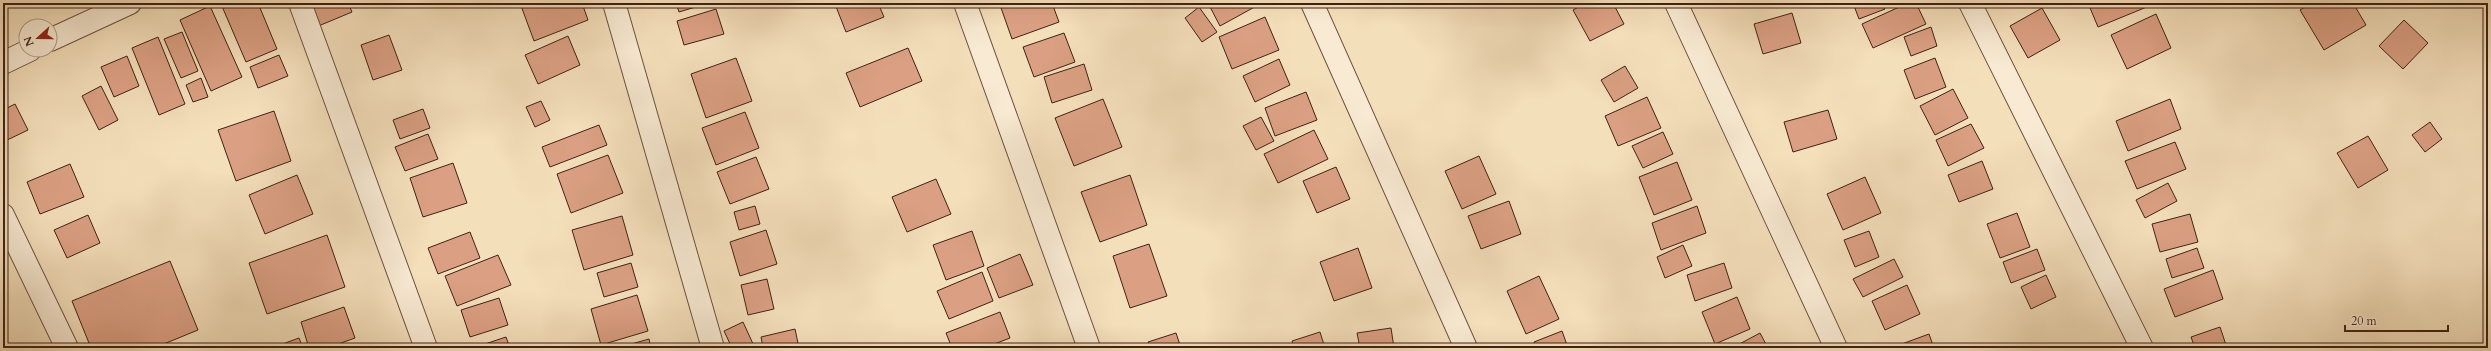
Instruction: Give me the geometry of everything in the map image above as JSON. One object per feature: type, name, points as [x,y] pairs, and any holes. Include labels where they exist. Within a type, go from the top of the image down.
[{"type":"street","points":[[58,36],[130,3]]},
{"type":"street","points":[[300,3],[426,348]]},
{"type":"street","points":[[614,3],[713,348]]},
{"type":"street","points":[[965,3],[1089,348]]},
{"type":"street","points":[[1312,3],[1466,348]]},
{"type":"street","points":[[1676,3],[1836,348]]},
{"type":"street","points":[[1970,3],[2142,348]]},
{"type":"street","points":[[3,63],[18,56]]},
{"type":"street","points":[[3,215],[67,348]]},
{"type":"building","points":[[258,3],[277,49],[246,62],[221,4]]},
{"type":"building","points":[[306,3],[348,3],[352,12],[316,27]]},
{"type":"building","points":[[520,3],[582,3],[588,20],[534,41]]},
{"type":"building","points":[[676,3],[709,3],[679,12]]},
{"type":"building","points":[[878,3],[884,17],[846,32],[835,4]]},
{"type":"building","points":[[1006,3],[1052,3],[1059,22],[1012,39],[1000,5]]},
{"type":"building","points":[[1208,3],[1260,3],[1260,4],[1220,26]]},
{"type":"building","points":[[1586,3],[1613,3],[1624,24],[1590,41],[1573,10]]},
{"type":"building","points":[[1853,3],[1882,3],[1885,9],[1859,19]]},
{"type":"building","points":[[1908,3],[1916,3],[1926,24],[1873,48],[1862,24]]},
{"type":"building","points":[[2088,3],[2153,3],[2154,4],[2098,27]]},
{"type":"building","points":[[2311,3],[2353,3],[2366,25],[2324,50],[2300,10]]},
{"type":"building","points":[[210,6],[242,77],[211,91],[180,20]]},
{"type":"building","points":[[1199,7],[1217,32],[1202,42],[1185,18]]},
{"type":"building","points":[[2042,8],[2060,40],[2028,58],[2010,26]]},
{"type":"building","points":[[716,9],[724,34],[684,45],[677,21]]},
{"type":"building","points":[[1792,13],[1801,43],[1763,54],[1754,24]]},
{"type":"building","points":[[2156,14],[2171,48],[2127,69],[2111,35]]},
{"type":"building","points":[[1265,17],[1279,50],[1232,69],[1219,37]]},
{"type":"building","points":[[2404,20],[2428,43],[2403,69],[2379,46]]},
{"type":"building","points":[[1931,27],[1937,46],[1911,56],[1904,37]]},
{"type":"building","points":[[182,32],[198,71],[181,78],[164,39]]},
{"type":"building","points":[[1064,33],[1075,62],[1034,77],[1023,47]]},
{"type":"building","points":[[389,35],[402,70],[373,80],[361,45]]},
{"type":"building","points":[[568,36],[580,65],[538,84],[525,55]]},
{"type":"building","points":[[158,37],[185,104],[159,115],[132,48]]},
{"type":"building","points":[[908,48],[922,81],[860,107],[846,73]]},
{"type":"building","points":[[279,55],[288,76],[258,88],[250,67]]},
{"type":"building","points":[[127,56],[139,86],[114,97],[101,67]]},
{"type":"building","points":[[736,58],[752,101],[706,118],[691,74]]},
{"type":"building","points":[[1935,58],[1946,87],[1915,99],[1904,70]]},
{"type":"building","points":[[1279,59],[1290,85],[1255,102],[1243,76]]},
{"type":"building","points":[[1084,64],[1092,90],[1052,103],[1044,77]]},
{"type":"building","points":[[1625,66],[1638,88],[1614,102],[1601,80]]},
{"type":"building","points":[[201,78],[208,97],[193,102],[186,85]]},
{"type":"building","points":[[101,86],[118,120],[99,130],[82,96]]},
{"type":"building","points":[[1953,89],[1968,118],[1935,135],[1920,106]]},
{"type":"building","points":[[1306,92],[1317,120],[1275,136],[1265,108]]},
{"type":"building","points":[[1647,97],[1661,128],[1618,146],[1605,116]]},
{"type":"building","points":[[1103,99],[1122,147],[1074,166],[1055,118]]},
{"type":"building","points":[[2170,99],[2181,129],[2128,151],[2116,121]]},
{"type":"building","points":[[541,101],[550,120],[535,127],[526,107]]},
{"type":"building","points":[[15,104],[28,130],[3,142],[3,110]]},
{"type":"building","points":[[423,109],[430,128],[400,139],[393,120]]},
{"type":"building","points":[[1828,110],[1837,139],[1793,152],[1784,122]]},
{"type":"building","points":[[274,111],[291,161],[236,181],[218,130]]},
{"type":"building","points":[[745,112],[759,148],[716,165],[702,128]]},
{"type":"building","points":[[1261,117],[1274,141],[1256,150],[1243,126]]},
{"type":"building","points":[[2430,122],[2442,139],[2425,152],[2412,135]]},
{"type":"building","points":[[1971,124],[1984,148],[1948,166],[1936,140]]},
{"type":"building","points":[[599,125],[607,145],[550,167],[542,147]]},
{"type":"building","points":[[1314,130],[1328,159],[1278,183],[1264,154]]},
{"type":"building","points":[[1663,132],[1673,154],[1643,168],[1632,146]]},
{"type":"building","points":[[428,134],[438,159],[405,171],[395,147]]},
{"type":"building","points":[[2368,136],[2388,170],[2358,188],[2337,153]]},
{"type":"building","points":[[2175,142],[2186,169],[2137,189],[2125,161]]},
{"type":"building","points":[[608,155],[623,193],[571,213],[557,174]]},
{"type":"building","points":[[1479,156],[1496,194],[1462,209],[1445,171]]},
{"type":"building","points":[[756,157],[769,189],[730,204],[717,172]]},
{"type":"building","points":[[1982,161],[1993,189],[1959,202],[1948,175]]},
{"type":"building","points":[[1677,162],[1692,200],[1654,215],[1639,177]]},
{"type":"building","points":[[453,163],[467,203],[423,217],[410,178]]},
{"type":"building","points":[[70,164],[84,197],[40,214],[27,182]]},
{"type":"building","points":[[1336,167],[1350,199],[1317,213],[1303,181]]},
{"type":"building","points":[[297,175],[313,214],[265,234],[249,195]]},
{"type":"building","points":[[1130,175],[1147,225],[1100,242],[1081,192]]},
{"type":"building","points":[[1865,177],[1881,213],[1843,230],[1827,194]]},
{"type":"building","points":[[936,179],[951,214],[907,232],[892,197]]},
{"type":"building","points":[[2168,183],[2177,201],[2145,218],[2136,200]]},
{"type":"building","points":[[1509,201],[1521,234],[1481,249],[1468,216]]},
{"type":"building","points":[[755,206],[760,224],[739,230],[734,212]]},
{"type":"building","points":[[1697,206],[1706,233],[1661,250],[1652,223]]},
{"type":"building","points":[[2017,213],[2030,247],[2000,258],[1987,224]]},
{"type":"building","points":[[2190,214],[2198,242],[2160,252],[2152,224]]},
{"type":"building","points":[[88,215],[100,243],[67,258],[54,230]]},
{"type":"building","points":[[622,216],[633,255],[584,270],[572,230]]},
{"type":"building","points":[[766,230],[777,264],[740,276],[730,242]]},
{"type":"building","points":[[972,231],[984,266],[946,280],[933,245]]},
{"type":"building","points":[[1869,231],[1879,257],[1855,267],[1844,240]]},
{"type":"building","points":[[470,232],[480,258],[438,274],[428,248]]},
{"type":"building","points":[[327,235],[345,287],[267,314],[249,263]]},
{"type":"building","points":[[1149,244],[1167,296],[1130,308],[1113,256]]},
{"type":"building","points":[[1683,245],[1692,266],[1665,278],[1657,257]]},
{"type":"building","points":[[1358,248],[1372,288],[1334,301],[1320,262]]},
{"type":"building","points":[[2197,248],[2204,268],[2172,278],[2166,259]]},
{"type":"building","points":[[2037,249],[2045,270],[2011,283],[2003,262]]},
{"type":"building","points":[[1020,254],[1033,285],[999,298],[987,268]]},
{"type":"building","points":[[498,255],[511,285],[457,306],[445,276]]},
{"type":"building","points":[[1894,259],[1903,277],[1863,297],[1853,279]]},
{"type":"building","points":[[170,261],[198,330],[154,348],[91,348],[72,301]]},
{"type":"building","points":[[631,263],[638,287],[604,297],[597,273]]},
{"type":"building","points":[[1724,263],[1732,288],[1695,301],[1687,275]]},
{"type":"building","points":[[2213,270],[2223,299],[2175,317],[2164,289]]},
{"type":"building","points":[[982,272],[993,301],[949,319],[937,291]]},
{"type":"building","points":[[2046,275],[2056,297],[2031,309],[2021,287]]},
{"type":"building","points":[[1539,276],[1559,319],[1526,334],[1507,291]]},
{"type":"building","points":[[767,279],[774,309],[748,315],[741,285]]},
{"type":"building","points":[[1907,285],[1920,314],[1885,330],[1872,301]]},
{"type":"building","points":[[637,295],[648,331],[601,345],[591,309]]},
{"type":"building","points":[[1737,297],[1750,329],[1715,344],[1702,312]]},
{"type":"building","points":[[499,298],[508,325],[470,337],[461,310]]},
{"type":"building","points":[[344,307],[355,338],[327,348],[309,348],[301,322]]},
{"type":"building","points":[[1000,312],[1010,338],[984,348],[952,348],[946,333]]},
{"type":"building","points":[[743,322],[754,346],[750,348],[732,348],[724,331]]},
{"type":"building","points":[[2220,327],[2227,348],[2195,348],[2191,337]]},
{"type":"building","points":[[1391,328],[1394,348],[1360,348],[1357,333]]},
{"type":"building","points":[[795,329],[799,348],[763,348],[761,337]]},
{"type":"building","points":[[1562,331],[1567,345],[1559,348],[1536,348],[1534,342]]},
{"type":"building","points":[[1320,332],[1325,348],[1294,348],[1292,341]]},
{"type":"building","points":[[1176,333],[1181,348],[1150,348],[1148,342]]},
{"type":"building","points":[[1760,333],[1768,348],[1732,348]]},
{"type":"building","points":[[1929,334],[1934,348],[1891,348]]},
{"type":"building","points":[[506,337],[510,348],[473,348]]},
{"type":"building","points":[[299,338],[303,348],[274,348],[274,347]]},
{"type":"building","points":[[649,339],[651,348],[617,348]]}]
